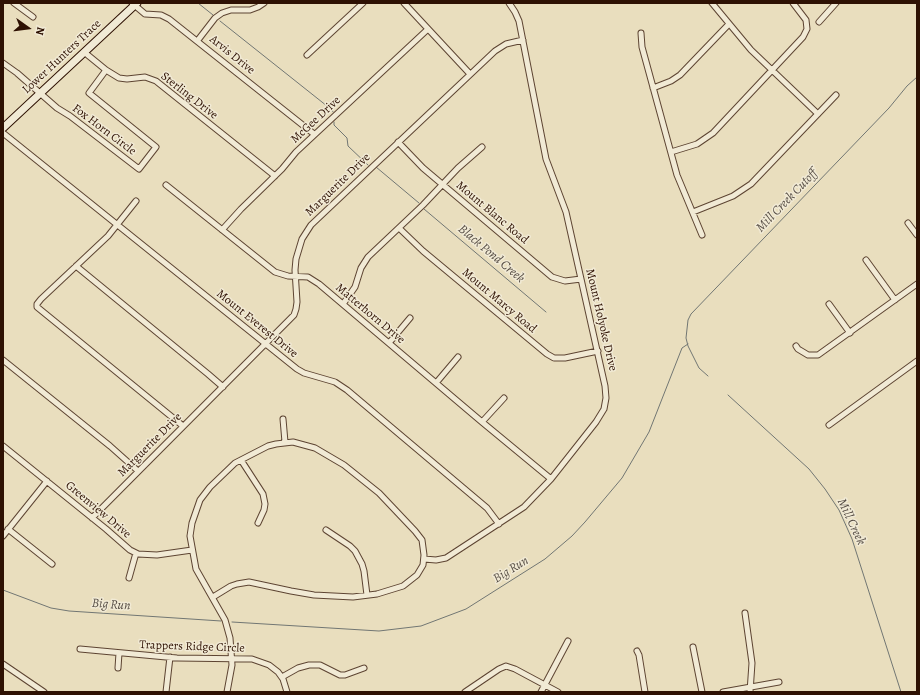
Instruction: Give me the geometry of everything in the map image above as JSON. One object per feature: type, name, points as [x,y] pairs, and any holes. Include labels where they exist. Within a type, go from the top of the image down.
[{"type":"street","points":[[14,3],[33,17]]},
{"type":"street","points":[[198,40],[215,18],[222,12],[231,10],[250,10],[264,3]]},
{"type":"street","points":[[307,55],[363,3]]},
{"type":"street","points":[[404,3],[470,74]]},
{"type":"street","name":"Mount Holyoke Drive","points":[[424,559],[436,560],[446,558],[518,512],[533,500],[596,422],[604,409],[606,393],[598,351],[566,212],[546,158],[518,17],[509,3]]},
{"type":"street","points":[[712,3],[751,50],[818,114]]},
{"type":"street","points":[[671,152],[706,139],[803,37],[807,30],[806,20],[793,3]]},
{"type":"street","points":[[819,22],[836,3]]},
{"type":"street","name":"Arvis Drive","points":[[135,4],[146,14],[167,17],[198,40],[314,134]]},
{"type":"street","name":"Lower Hunters Trace","points":[[3,128],[135,4]]},
{"type":"street","points":[[653,88],[671,81],[680,75],[729,24]]},
{"type":"street","name":"McGee Drive","points":[[222,230],[241,209],[282,170],[296,152],[314,134],[428,29]]},
{"type":"street","points":[[641,33],[642,47],[677,175],[702,235]]},
{"type":"street","name":"Marguerite Drive","points":[[92,518],[290,320],[295,312],[297,302],[295,277],[296,259],[302,239],[311,225],[499,48],[506,44],[522,40]]},
{"type":"street","name":"Sterling Drive","points":[[84,52],[118,78],[127,79],[145,77],[156,81],[275,176]]},
{"type":"street","points":[[3,63],[17,73],[39,93]]},
{"type":"street","name":"Fox Horn Circle","points":[[39,93],[139,168],[156,147],[89,93],[106,70]]},
{"type":"street","points":[[693,212],[733,196],[747,186],[836,95]]},
{"type":"street","name":"Mount Everest Drive","points":[[3,133],[266,344],[304,372],[335,382],[347,390],[487,508],[500,524]]},
{"type":"street","name":"Mount Blanc Road","points":[[398,142],[423,168],[552,277],[565,281],[581,279]]},
{"type":"street","points":[[343,304],[355,287],[361,268],[366,260],[458,168],[482,147]]},
{"type":"street","name":"Matterhorn Drive","points":[[166,185],[275,272],[281,275],[305,277],[313,280],[551,479]]},
{"type":"street","points":[[136,201],[101,243],[41,299],[37,306],[41,311],[183,426]]},
{"type":"street","points":[[908,223],[917,235]]},
{"type":"street","name":"Mount Marcy Road","points":[[399,228],[423,251],[547,354],[554,358],[565,358],[598,351]]},
{"type":"street","points":[[866,260],[895,300]]},
{"type":"street","points":[[76,266],[222,387]]},
{"type":"street","points":[[796,346],[808,355],[816,356],[822,353],[917,285]]},
{"type":"street","points":[[829,304],[850,333]]},
{"type":"street","points":[[389,343],[410,318]]},
{"type":"street","points":[[436,383],[458,357]]},
{"type":"street","points":[[3,360],[110,446],[138,471]]},
{"type":"street","points":[[830,425],[917,361]]},
{"type":"street","points":[[482,422],[504,398]]},
{"type":"street","points":[[283,419],[285,442]]},
{"type":"street","points":[[213,597],[231,586],[249,582],[314,595],[353,597],[376,594],[407,584],[417,575],[423,565],[424,559],[422,540],[416,531],[379,493],[344,465],[319,450],[301,443],[285,442],[268,446],[235,464],[210,487],[200,500],[192,523],[190,536],[196,569],[226,620],[232,659],[227,692]]},
{"type":"street","name":"Greenview Drive","points":[[3,446],[124,546],[136,553],[157,556],[192,550]]},
{"type":"street","points":[[241,460],[263,494],[264,510],[258,523]]},
{"type":"street","points":[[3,536],[47,481]]},
{"type":"street","points":[[8,529],[52,564]]},
{"type":"street","points":[[326,530],[355,551],[364,571],[367,595]]},
{"type":"street","points":[[129,578],[136,553]]},
{"type":"street","points":[[745,613],[752,663],[750,690]]},
{"type":"street","points":[[541,692],[568,641]]},
{"type":"street","points":[[693,648],[702,692]]},
{"type":"street","name":"Trappers Ridge Circle","points":[[80,649],[170,657],[244,659],[261,661],[273,668],[282,677]]},
{"type":"street","points":[[637,651],[645,692]]},
{"type":"street","points":[[118,668],[119,653]]},
{"type":"street","points":[[166,692],[170,657]]},
{"type":"street","points":[[3,664],[44,692]]},
{"type":"street","points":[[287,692],[282,677],[298,668],[309,665],[320,665],[344,676],[364,668]]},
{"type":"street","points":[[465,692],[506,666],[516,669],[558,692]]},
{"type":"street","points":[[723,692],[750,690],[779,682]]},
{"type":"waterway","name":"Black Pond Creek","points":[[198,3],[213,15]]},
{"type":"waterway","name":"Black Pond Creek","points":[[220,21],[333,112]]},
{"type":"waterway","name":"Mill Creek Cutoff","points":[[708,376],[699,368],[688,346],[686,338],[688,320],[691,314],[917,77]]},
{"type":"waterway","name":"Black Pond Creek","points":[[334,122],[334,125],[347,138],[348,146],[368,165]]},
{"type":"waterway","name":"Black Pond Creek","points":[[376,167],[419,203]]},
{"type":"waterway","name":"Black Pond Creek","points":[[424,209],[546,312]]},
{"type":"waterway","name":"Big Run","points":[[232,622],[379,631],[421,626],[466,609],[545,559],[572,536],[622,478],[649,432],[682,348],[688,344]]},
{"type":"waterway","name":"Mill Creek","points":[[728,395],[809,469],[839,510],[852,539],[901,692]]},
{"type":"waterway","name":"Big Run","points":[[3,590],[51,608],[69,611],[221,621]]}]
